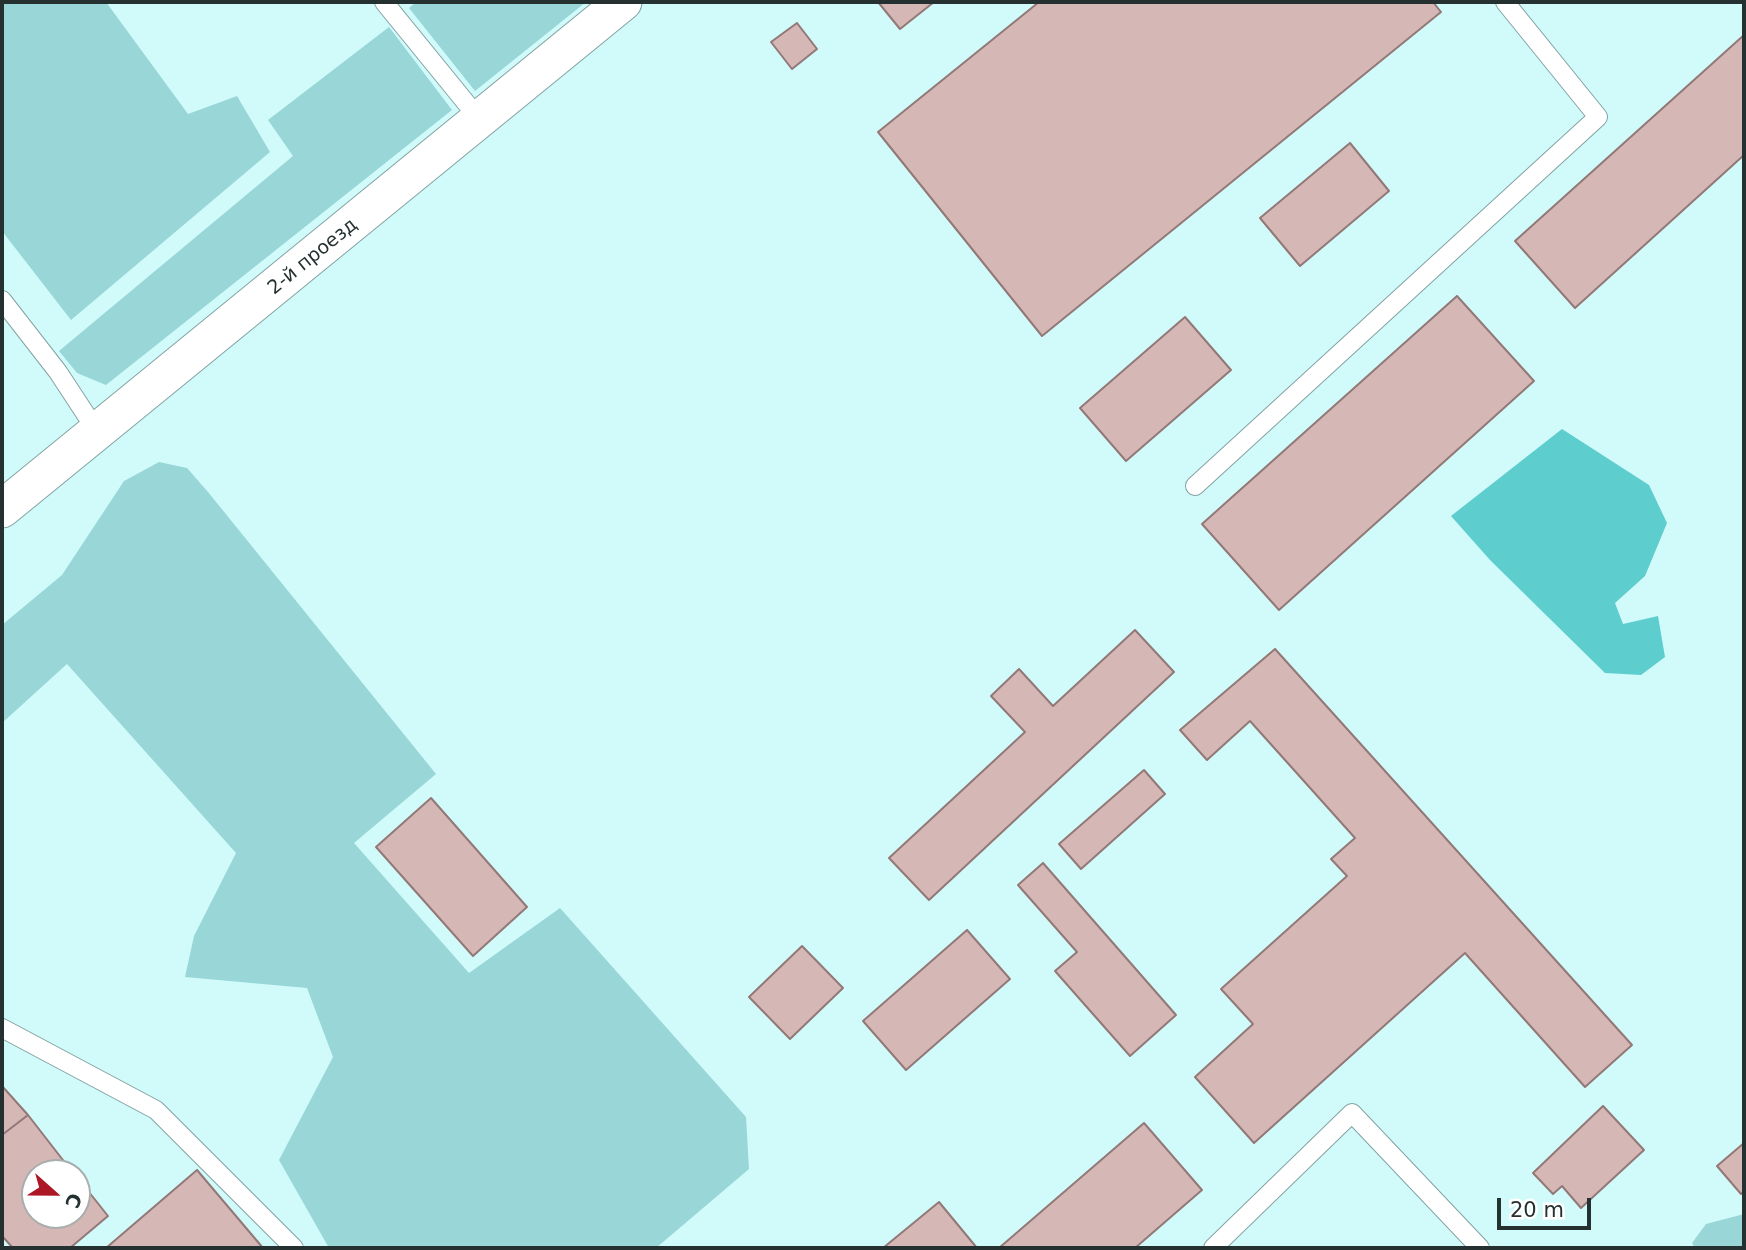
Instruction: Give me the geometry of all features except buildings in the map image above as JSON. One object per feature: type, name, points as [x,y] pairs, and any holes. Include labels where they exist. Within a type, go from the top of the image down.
[{"type":"street","name":"2-й проезд","points":[[2,509],[623,2]]},
{"type":"lane","points":[[384,2],[480,120]]},
{"type":"lane","points":[[1195,486],[1598,117],[1505,2]]},
{"type":"lane","points":[[2,300],[58,372],[98,433]]},
{"type":"lane","points":[[2,1028],[156,1110],[294,1248]]},
{"type":"lane","points":[[1213,1248],[1352,1113],[1480,1248]]},
{"type":"shaded area","points":[[2,2],[603,2],[2,489]]},
{"type":"shaded area","points":[[2,2],[106,2],[188,114],[237,96],[270,152],[71,320],[2,231]]},
{"type":"shaded area","points":[[416,2],[586,2],[475,91],[409,8]]},
{"type":"shaded area","points":[[644,2],[1744,2],[1744,1248],[2,1248],[2,531],[160,404]]},
{"type":"shaded area","points":[[389,27],[452,110],[106,385],[77,373],[59,351],[293,156],[268,120]]},
{"type":"shaded area","points":[[1562,429],[1649,485],[1667,523],[1645,576],[1615,603],[1623,624],[1658,616],[1665,657],[1641,675],[1605,673],[1490,560],[1451,516]]},
{"type":"shaded area","points":[[159,462],[187,468],[436,774],[354,843],[469,973],[560,908],[746,1117],[749,1169],[656,1248],[329,1248],[279,1160],[333,1057],[307,988],[185,977],[194,936],[236,853],[67,664],[2,723],[2,625],[62,575],[124,481]]},
{"type":"shaded area","points":[[1744,1214],[1744,1248],[1695,1248],[1692,1243],[1706,1224]]}]
